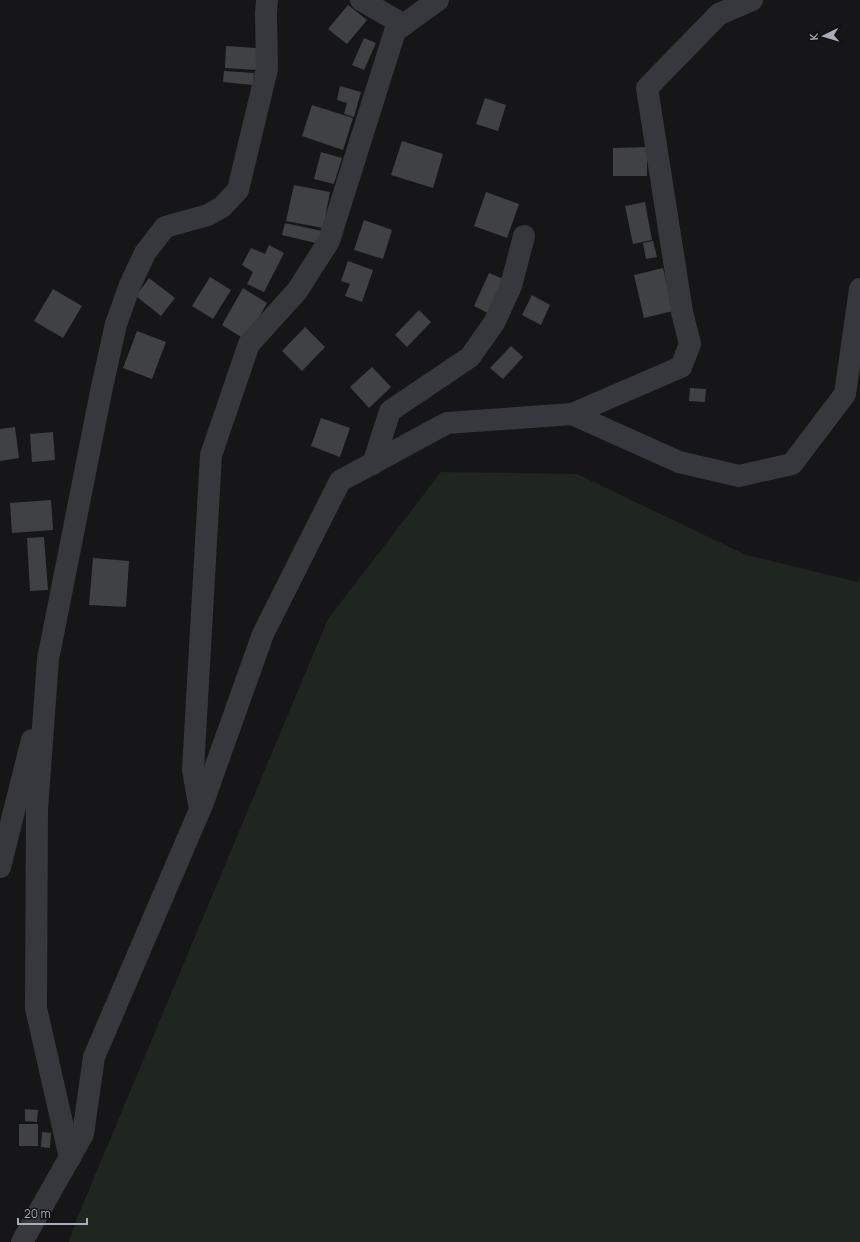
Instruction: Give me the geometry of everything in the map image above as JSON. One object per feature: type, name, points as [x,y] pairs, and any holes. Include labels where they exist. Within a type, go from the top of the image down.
[{"type":"street","points":[[70,1158],[36,1008],[37,810],[48,659],[100,395],[116,324],[130,284],[145,253],[165,227],[208,215],[222,207],[238,190],[266,69],[267,0]]},
{"type":"street","points":[[360,0],[404,25]]},
{"type":"street","points":[[200,811],[193,770],[211,454],[249,344],[297,291],[328,241],[395,31],[438,0]]},
{"type":"street","points":[[22,1242],[83,1134],[94,1056],[200,811],[263,634],[340,481],[447,423],[572,414],[680,367],[690,344],[682,312],[647,88],[719,14],[752,0]]},
{"type":"street","points":[[373,464],[390,411],[470,357],[494,323],[511,286],[524,236]]},
{"type":"street","points":[[572,414],[679,462],[739,476],[792,464],[845,394],[860,289]]},
{"type":"street","points":[[0,867],[46,687]]},
{"type":"shaded area","points":[[441,472],[577,474],[746,555],[858,582],[860,575],[860,1242],[69,1242],[75,1223],[328,619]]},
{"type":"building","points":[[348,5],[367,20],[347,44],[328,29]]},
{"type":"building","points":[[364,38],[376,43],[364,70],[352,65]]},
{"type":"building","points":[[226,46],[257,48],[256,70],[225,68]]},
{"type":"building","points":[[224,71],[254,73],[253,85],[223,82]]},
{"type":"building","points":[[340,86],[361,92],[354,117],[344,114],[347,103],[337,100]]},
{"type":"building","points":[[485,98],[506,105],[498,131],[476,124]]},
{"type":"building","points":[[312,105],[353,118],[343,150],[302,136]]},
{"type":"building","points":[[402,141],[443,154],[433,188],[391,175]]},
{"type":"building","points":[[647,147],[647,176],[613,176],[613,148]]},
{"type":"building","points":[[321,152],[342,158],[334,184],[314,179]]},
{"type":"building","points":[[294,185],[330,192],[323,228],[286,221]]},
{"type":"building","points":[[486,192],[519,204],[507,238],[474,226]]},
{"type":"building","points":[[645,202],[652,240],[633,244],[625,206]]},
{"type":"building","points":[[364,220],[392,230],[383,259],[354,250]]},
{"type":"building","points":[[285,223],[322,231],[320,244],[282,235]]},
{"type":"building","points":[[653,241],[657,257],[646,259],[643,243]]},
{"type":"building","points":[[269,245],[284,253],[264,292],[247,284],[253,272],[242,265],[251,248],[265,254]]},
{"type":"building","points":[[348,261],[373,270],[362,302],[345,296],[350,284],[341,281]]},
{"type":"building","points":[[663,268],[673,311],[644,318],[634,275]]},
{"type":"building","points":[[489,273],[506,280],[490,314],[474,306]]},
{"type":"building","points":[[210,277],[231,290],[213,319],[192,306]]},
{"type":"building","points":[[149,278],[175,298],[161,316],[136,296]]},
{"type":"building","points":[[243,288],[267,303],[246,340],[222,325]]},
{"type":"building","points":[[53,289],[82,306],[63,338],[34,321]]},
{"type":"building","points":[[532,295],[550,305],[541,325],[522,315]]},
{"type":"building","points":[[419,310],[431,322],[407,347],[395,335]]},
{"type":"building","points":[[305,327],[325,347],[302,371],[282,351]]},
{"type":"building","points":[[137,331],[166,342],[152,379],[123,368]]},
{"type":"building","points":[[511,346],[523,357],[503,379],[490,368]]},
{"type":"building","points":[[372,367],[391,387],[369,408],[350,387]]},
{"type":"building","points":[[690,388],[706,389],[705,402],[689,401]]},
{"type":"building","points":[[321,418],[350,428],[340,457],[311,446]]},
{"type":"building","points":[[15,427],[19,458],[0,461],[0,429]]},
{"type":"building","points":[[53,432],[55,460],[32,462],[30,434]]},
{"type":"building","points":[[51,500],[53,530],[12,533],[10,503]]},
{"type":"building","points":[[44,537],[48,590],[30,591],[27,538]]},
{"type":"building","points":[[93,558],[129,561],[126,607],[89,605]]},
{"type":"building","points":[[25,1109],[38,1110],[37,1122],[25,1121]]},
{"type":"building","points":[[19,1124],[38,1124],[38,1146],[19,1146]]},
{"type":"building","points":[[42,1132],[51,1133],[50,1148],[41,1147]]}]
